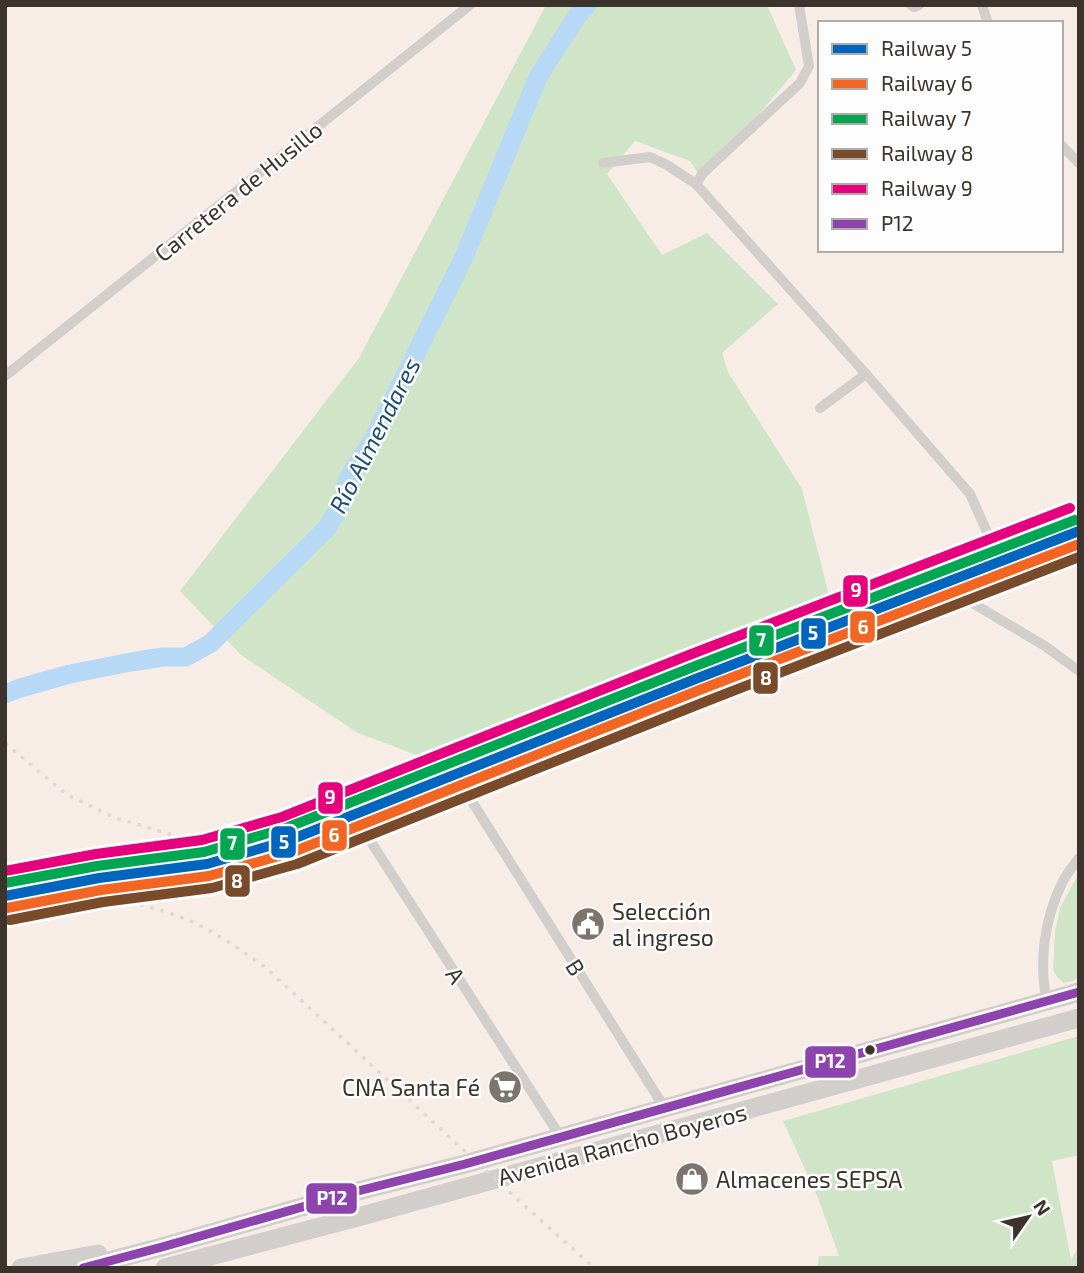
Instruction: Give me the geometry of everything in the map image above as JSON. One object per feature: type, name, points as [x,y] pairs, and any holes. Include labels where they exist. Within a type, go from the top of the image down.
[{"type":"highway","name":"Avenida Rancho Boyeros","points":[[82,1268],[1079,992]]},
{"type":"highway","name":"Avenida Rancho Boyeros","points":[[165,1268],[1079,1018]]},
{"type":"highway","points":[[21,1268],[102,1253],[162,1247]]},
{"type":"street","name":"Carretera de Husillo","points":[[5,376],[470,5]]},
{"type":"street","points":[[695,184],[703,173],[800,83],[809,65],[799,5]]},
{"type":"street","points":[[911,5],[919,5]]},
{"type":"street","points":[[1063,147],[1079,163]]},
{"type":"street","points":[[603,163],[650,157],[695,184],[971,494],[996,552]]},
{"type":"street","points":[[820,408],[866,374]]},
{"type":"street","points":[[837,613],[1079,518]]},
{"type":"street","points":[[957,567],[974,604],[1045,646],[1079,671]]},
{"type":"street","name":"B","points":[[466,792],[664,1107]]},
{"type":"street","name":"A","points":[[353,814],[560,1136]]},
{"type":"street","points":[[1047,1001],[1043,982],[1050,913],[1063,879],[1079,858]]},
{"type":"green space","points":[[546,5],[767,5],[796,70],[703,181],[690,161],[635,141],[607,174],[662,255],[707,233],[778,304],[722,353],[728,372],[802,489],[830,599],[433,761],[358,733],[241,655],[180,591],[359,358]]},
{"type":"green space","points":[[1079,873],[1079,979],[1064,983],[1053,970],[1055,931],[1060,908]]},
{"type":"green space","points":[[1079,1036],[1079,1155],[1052,1161],[1071,1260],[1079,1246],[1079,1268],[817,1268],[819,1256],[839,1256],[818,1198],[783,1121]]},
{"type":"waterway","name":"Río Almendares","points":[[5,694],[70,674],[163,657],[186,657],[211,643],[327,528],[342,503],[348,478],[373,440],[464,257],[538,77],[587,5]]},
{"type":"railway","points":[[5,743],[67,795],[116,818],[196,842]]},
{"type":"railway","points":[[5,909],[55,900],[129,903],[177,916],[217,935],[265,967],[594,1268]]},
{"type":"rail line","name":"9","points":[[5,871],[96,854],[202,840],[282,817],[689,655],[1070,508]]},
{"type":"rail line","name":"7","points":[[5,883],[97,866],[204,852],[286,828],[1075,520]]},
{"type":"rail line","name":"5","points":[[5,896],[99,878],[207,864],[290,840],[1079,531]]},
{"type":"rail line","name":"6","points":[[7,908],[101,890],[209,876],[293,852],[702,689],[1079,544]]},
{"type":"rail line","name":"8","points":[[10,920],[103,902],[212,888],[297,864],[1079,557]]},
{"type":"transit line","name":"P12","points":[[83,1268],[1079,992]]},
{"type":"place","name":"Selección al ingreso","points":[[588,924]]},
{"type":"place","name":"CNA Santa Fé","points":[[505,1087]]},
{"type":"place","name":"Almacenes SEPSA","points":[[692,1179]]}]
